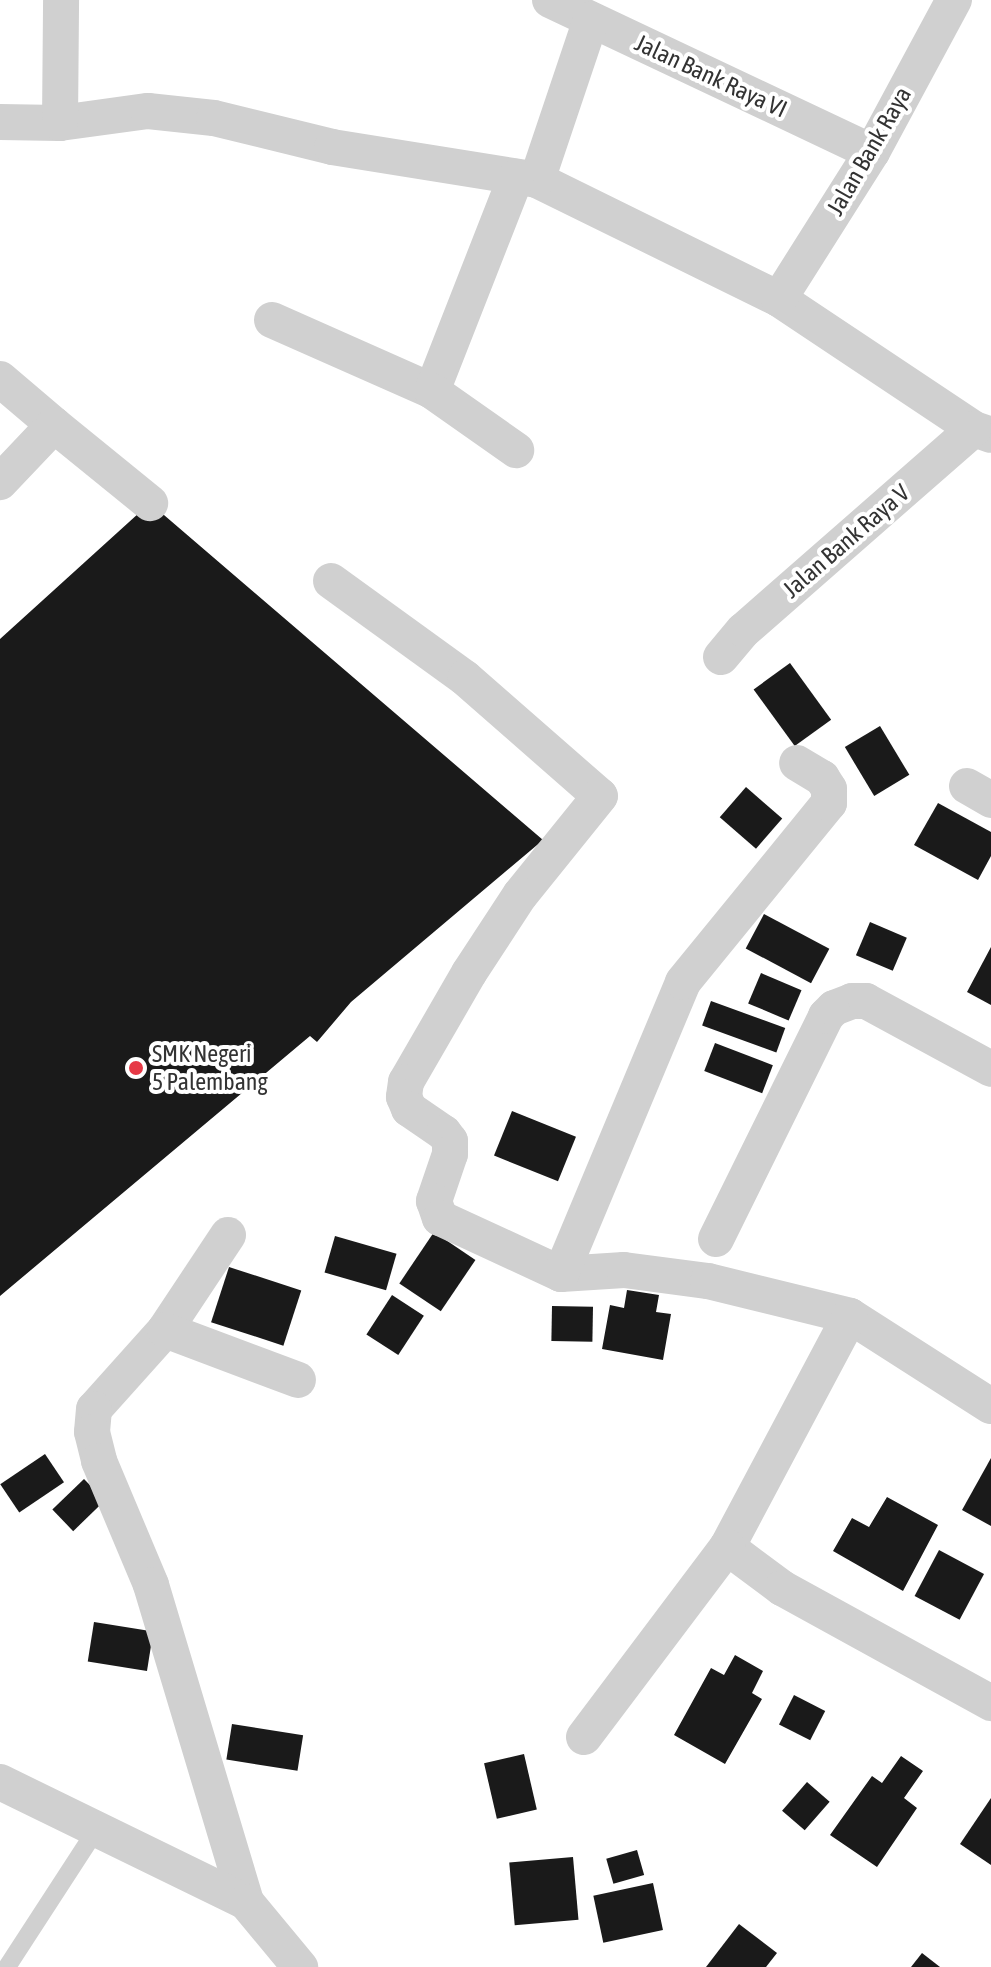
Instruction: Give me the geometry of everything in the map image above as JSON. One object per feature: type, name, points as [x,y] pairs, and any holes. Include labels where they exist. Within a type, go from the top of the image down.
[{"type":"street","points":[[60,123],[61,0]]},
{"type":"street","name":"Jalan Bank Raya VI","points":[[550,0],[872,152]]},
{"type":"street","name":"Jalan Bank Raya","points":[[779,299],[872,152],[954,0]]},
{"type":"street","points":[[432,391],[526,178],[591,20]]},
{"type":"street","points":[[0,122],[60,123],[148,111],[214,118],[332,147],[526,178],[779,299],[983,432]]},
{"type":"street","points":[[272,320],[432,391],[516,450]]},
{"type":"street","points":[[0,379],[150,503]]},
{"type":"street","points":[[0,482],[54,425]]},
{"type":"street","name":"Jalan Bank Raya V","points":[[721,657],[744,630],[983,432]]},
{"type":"street","points":[[331,581],[465,678],[600,796],[520,895],[425,1045],[404,1090],[409,1109],[444,1133],[450,1141],[450,1154],[434,1201],[440,1218],[561,1274],[624,1270],[708,1281],[850,1316],[991,1406]]},
{"type":"street","points":[[561,1274],[683,982],[829,803],[829,789],[822,778],[797,763]]},
{"type":"street","points":[[716,1239],[826,1016],[834,1008],[852,1001],[866,1001],[991,1069]]},
{"type":"street","points":[[228,1235],[165,1330],[94,1409],[92,1432],[99,1461],[151,1585],[246,1902],[300,1967]]},
{"type":"street","points":[[584,1737],[727,1547],[850,1316]]},
{"type":"street","points":[[165,1330],[298,1380]]},
{"type":"street","points":[[727,1547],[782,1588],[991,1703]]},
{"type":"street","points":[[0,1782],[246,1902]]},
{"type":"lane","points":[[7,1967],[96,1830]]},
{"type":"building","name":"SMK Negeri 5 Palembang","points":[[150,503],[543,840],[351,1002],[317,1042],[310,1036],[0,1296],[0,639]]},
{"type":"building","points":[[790,663],[831,720],[795,746],[754,689]]},
{"type":"building","points":[[880,726],[909,775],[874,796],[845,747]]},
{"type":"building","points":[[746,787],[782,818],[756,849],[720,817]]},
{"type":"building","points":[[938,803],[991,832],[991,856],[978,880],[914,845]]},
{"type":"building","points":[[764,914],[829,949],[811,983],[746,948]]},
{"type":"building","points":[[870,922],[907,938],[893,971],[856,955]]},
{"type":"building","points":[[991,947],[991,1005],[967,992]]},
{"type":"building","points":[[761,973],[802,990],[789,1021],[748,1003]]},
{"type":"building","points":[[711,1001],[785,1028],[776,1052],[702,1025]]},
{"type":"building","points":[[715,1043],[773,1065],[762,1093],[704,1071]]},
{"type":"building","points":[[512,1111],[576,1137],[558,1181],[494,1156]]},
{"type":"building","points":[[434,1232],[475,1260],[441,1311],[399,1283]]},
{"type":"building","points":[[335,1236],[397,1254],[386,1290],[325,1273]]},
{"type":"building","points":[[229,1267],[301,1290],[283,1346],[211,1322]]},
{"type":"building","points":[[627,1290],[659,1295],[656,1312],[671,1314],[663,1360],[602,1349],[610,1305],[624,1308]]},
{"type":"building","points":[[392,1295],[424,1316],[398,1355],[366,1334]]},
{"type":"building","points":[[552,1306],[593,1307],[592,1342],[551,1341]]},
{"type":"building","points":[[45,1454],[64,1482],[19,1512],[0,1484]]},
{"type":"building","points":[[991,1458],[991,1526],[962,1510]]},
{"type":"building","points":[[84,1479],[105,1501],[73,1531],[52,1510]]},
{"type":"building","points":[[887,1497],[938,1525],[903,1591],[833,1551],[852,1518],[869,1527]]},
{"type":"building","points":[[939,1550],[984,1574],[960,1620],[915,1596]]},
{"type":"building","points":[[94,1622],[153,1631],[147,1671],[88,1662]]},
{"type":"building","points":[[735,1655],[763,1671],[752,1693],[762,1699],[725,1764],[674,1735],[711,1668],[724,1675]]},
{"type":"building","points":[[794,1695],[825,1711],[810,1740],[779,1724]]},
{"type":"building","points":[[232,1724],[303,1735],[297,1771],[226,1760]]},
{"type":"building","points":[[524,1754],[537,1810],[497,1819],[484,1763]]},
{"type":"building","points":[[901,1756],[923,1771],[904,1798],[917,1808],[877,1867],[830,1835],[872,1776],[882,1783]]},
{"type":"building","points":[[807,1782],[830,1802],[805,1830],[782,1811]]},
{"type":"building","points":[[991,1798],[991,1865],[960,1844]]},
{"type":"building","points":[[637,1850],[644,1875],[613,1884],[606,1859]]},
{"type":"building","points":[[573,1857],[578,1920],[515,1925],[509,1863]]},
{"type":"building","points":[[653,1883],[663,1930],[603,1943],[593,1896]]},
{"type":"building","points":[[739,1924],[777,1953],[766,1967],[706,1967]]},
{"type":"building","points":[[922,1953],[940,1967],[911,1967]]},
{"type":"place","name":"SMK Negeri 5 Palembang","points":[[136,1068]]}]
